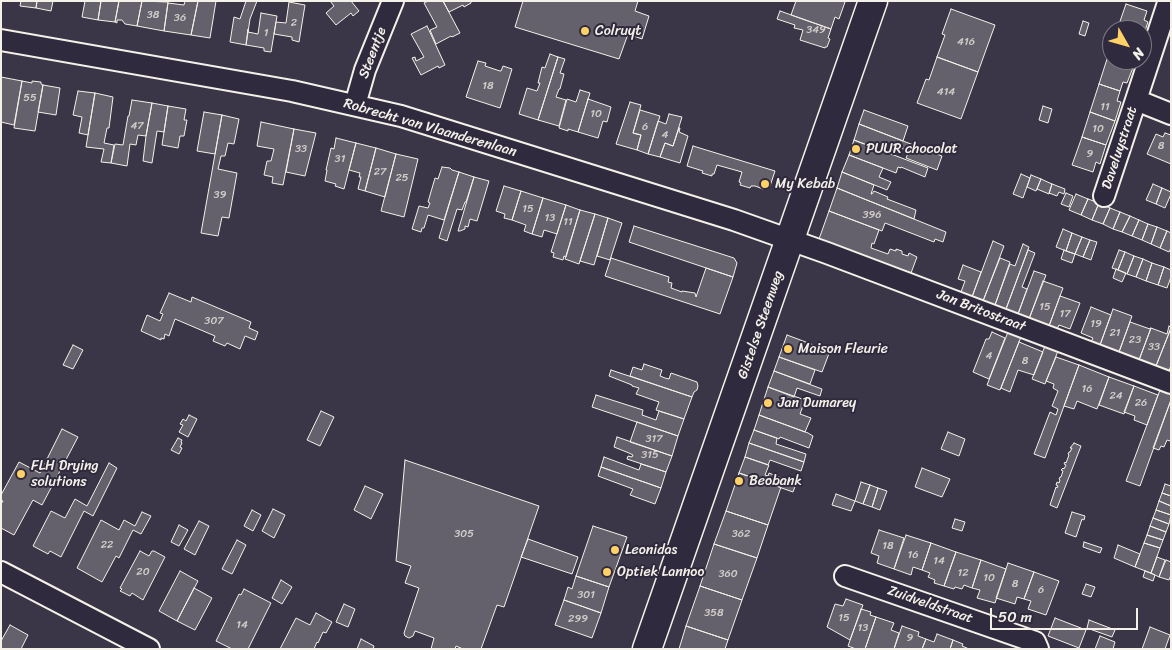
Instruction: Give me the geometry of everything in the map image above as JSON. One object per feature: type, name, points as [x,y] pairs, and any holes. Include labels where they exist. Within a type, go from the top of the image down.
[{"type":"main road","name":"Gistelse Steenweg","points":[[647,649],[873,1]]},
{"type":"street","name":"Steentje","points":[[355,105],[365,70],[393,1]]},
{"type":"street","name":"Daveluystraat","points":[[1104,196],[1168,2]]},
{"type":"street","name":"Robrecht van Vlaanderenlaan","points":[[1,40],[292,91],[400,116],[734,220],[790,240]]},
{"type":"street","name":"Daveluystraat","points":[[1136,100],[1171,114]]},
{"type":"street","name":"Jan Britostraat","points":[[790,240],[1171,383]]},
{"type":"street","points":[[1,572],[149,649]]},
{"type":"street","name":"Zuidveldstraat","points":[[845,576],[1035,642],[1038,649]]},
{"type":"building","points":[[21,1],[37,1],[36,8],[20,6]]},
{"type":"building","points":[[37,1],[53,1],[51,11],[36,8]]},
{"type":"building","points":[[85,1],[101,1],[98,20],[82,17]]},
{"type":"building","points":[[101,1],[119,1],[115,22],[98,20]]},
{"type":"building","points":[[119,1],[142,1],[137,26],[125,24],[122,20],[117,20],[117,23],[115,22]]},
{"type":"building","points":[[142,1],[168,2],[164,31],[137,26]]},
{"type":"building","points":[[185,1],[198,1],[191,35],[164,31],[168,3],[184,5]]},
{"type":"building","points":[[198,1],[216,1],[210,38],[191,35]]},
{"type":"building","points":[[246,1],[257,1],[250,19],[246,45],[230,42],[234,17],[240,19]]},
{"type":"building","points":[[330,1],[351,1],[359,11],[353,16],[351,13],[336,25],[326,13],[334,6]]},
{"type":"building","points":[[428,1],[443,1],[460,33],[436,44],[430,30],[437,27],[424,3]]},
{"type":"building","points":[[443,1],[471,1],[471,3],[449,12]]},
{"type":"building","name":"Colruyt","points":[[523,1],[638,1],[635,11],[649,16],[642,39],[628,34],[619,59],[515,27]]},
{"type":"building","points":[[796,1],[845,2],[839,19],[835,17],[831,29],[791,15]]},
{"type":"building","points":[[289,2],[305,5],[299,42],[292,40],[292,37],[274,34],[276,22],[286,23]]},
{"type":"building","points":[[1126,4],[1147,11],[1144,20],[1120,20]]},
{"type":"building","points":[[951,9],[995,25],[978,72],[937,57],[945,35],[942,34]]},
{"type":"building","points":[[780,11],[831,29],[827,47],[800,40],[803,30],[794,28],[795,25],[777,19]]},
{"type":"building","points":[[261,13],[277,16],[271,52],[264,51],[264,48],[246,45],[248,29],[248,32],[258,34]]},
{"type":"building","points":[[1083,21],[1089,23],[1085,36],[1079,34]]},
{"type":"building","points":[[427,26],[445,65],[439,68],[438,66],[421,75],[412,58],[415,57],[416,61],[424,57],[411,34]]},
{"type":"building","points":[[550,54],[558,57],[538,120],[519,114],[527,88],[537,91],[542,67],[545,68]]},
{"type":"building","points":[[558,57],[565,59],[560,73],[564,74],[556,97],[566,100],[559,126],[538,120]]},
{"type":"building","points":[[937,57],[978,72],[961,119],[917,103],[926,79],[929,80]]},
{"type":"building","points":[[478,61],[486,63],[485,66],[500,71],[503,66],[512,69],[500,108],[466,97]]},
{"type":"building","points":[[1104,70],[1132,70],[1127,83],[1123,82],[1120,91],[1099,84]]},
{"type":"building","points":[[1,77],[22,81],[14,125],[1,122]]},
{"type":"building","points":[[22,81],[41,82],[43,85],[35,131],[14,128]]},
{"type":"building","points":[[1099,84],[1120,91],[1117,101],[1121,102],[1115,121],[1090,112]]},
{"type":"building","points":[[43,85],[60,88],[56,115],[38,112]]},
{"type":"building","points":[[580,90],[590,93],[578,132],[559,128],[567,99],[576,102]]},
{"type":"building","points":[[78,91],[95,93],[88,135],[79,133],[82,117],[73,115]]},
{"type":"building","points":[[95,93],[113,97],[109,128],[107,128],[104,143],[114,145],[111,163],[101,162],[104,149],[86,147]]},
{"type":"building","points":[[588,99],[611,107],[607,122],[603,121],[598,138],[578,132]]},
{"type":"building","points":[[132,100],[152,103],[146,136],[138,135],[136,145],[130,144],[127,166],[111,163],[115,144],[123,145]]},
{"type":"building","points":[[630,102],[641,105],[633,133],[641,135],[637,150],[616,144]]},
{"type":"building","points":[[152,103],[168,106],[164,132],[157,131],[152,163],[143,161]]},
{"type":"building","points":[[168,106],[186,109],[184,120],[187,120],[184,136],[180,136],[178,148],[162,145]]},
{"type":"building","points":[[1043,106],[1052,109],[1048,123],[1039,120]]},
{"type":"building","points":[[640,110],[660,116],[648,154],[637,150],[641,135],[633,133]]},
{"type":"building","points":[[864,110],[908,126],[903,141],[859,124]]},
{"type":"building","points":[[204,112],[222,115],[215,154],[197,151]]},
{"type":"building","points":[[1090,112],[1115,121],[1106,145],[1082,137]]},
{"type":"building","points":[[669,114],[682,117],[673,146],[665,143],[660,157],[648,154],[658,121],[666,124]]},
{"type":"building","points":[[222,115],[239,119],[234,144],[228,143],[225,156],[221,156],[218,169],[237,173],[229,218],[222,217],[218,236],[201,233]]},
{"type":"building","points":[[261,122],[294,129],[283,185],[272,183],[273,177],[264,175],[267,161],[271,161],[274,149],[257,146]]},
{"type":"building","points":[[859,124],[942,156],[937,170],[906,158],[909,151],[890,144],[889,147],[879,143],[877,149],[854,140]]},
{"type":"building","points":[[679,128],[679,132],[688,136],[680,163],[660,157],[665,143],[673,146]]},
{"type":"building","points":[[294,129],[316,133],[305,176],[286,172]]},
{"type":"building","points":[[1165,133],[1171,135],[1171,164],[1147,154],[1156,134],[1163,137]]},
{"type":"building","points":[[1082,137],[1106,145],[1100,164],[1096,162],[1093,172],[1072,165]]},
{"type":"building","points":[[336,138],[356,143],[344,189],[335,186],[336,184],[325,181],[331,148],[334,149]]},
{"type":"building","points":[[854,140],[928,168],[925,177],[901,167],[898,167],[896,173],[849,155]]},
{"type":"building","points":[[356,143],[376,148],[365,191],[358,189],[360,173],[349,170]]},
{"type":"building","points":[[693,146],[775,171],[770,186],[763,189],[755,186],[750,188],[740,185],[742,172],[717,165],[712,176],[687,166]]},
{"type":"building","points":[[376,148],[396,154],[385,197],[365,191]]},
{"type":"building","points":[[396,154],[418,159],[404,217],[381,211]]},
{"type":"building","points":[[849,155],[883,168],[879,177],[891,182],[887,190],[842,172]]},
{"type":"building","points":[[442,167],[459,172],[444,220],[428,215],[421,232],[412,229],[419,206],[428,208],[435,178],[438,179]]},
{"type":"building","points":[[459,172],[474,177],[462,210],[457,209],[447,241],[439,238]]},
{"type":"building","points":[[842,172],[874,185],[871,194],[874,191],[888,197],[887,199],[916,210],[914,219],[837,188]]},
{"type":"building","points":[[1021,174],[1030,178],[1023,198],[1013,194]]},
{"type":"building","points":[[1031,175],[1041,179],[1036,191],[1027,187]]},
{"type":"building","points":[[474,177],[489,181],[477,221],[470,219],[468,227],[465,226],[465,229],[458,231]]},
{"type":"building","points":[[1041,179],[1052,184],[1049,194],[1037,189]]},
{"type":"building","points":[[1052,184],[1065,189],[1064,194],[1059,192],[1057,196],[1049,193]]},
{"type":"building","points":[[1153,184],[1162,188],[1156,204],[1146,200]]},
{"type":"building","points":[[504,186],[521,191],[512,220],[504,218],[505,214],[496,211]]},
{"type":"building","points":[[837,188],[946,232],[943,242],[935,239],[934,242],[885,223],[882,231],[829,211]]},
{"type":"building","points":[[1162,188],[1171,192],[1165,208],[1156,204]]},
{"type":"building","points":[[521,191],[543,198],[532,234],[524,231],[526,225],[512,220]]},
{"type":"building","points":[[1066,193],[1073,196],[1069,207],[1061,204]]},
{"type":"building","points":[[1076,194],[1088,199],[1081,215],[1069,210]]},
{"type":"building","points":[[543,198],[566,205],[557,234],[544,230],[542,237],[532,234]]},
{"type":"building","points":[[1088,199],[1099,203],[1092,220],[1081,215]]},
{"type":"building","points":[[1099,203],[1110,208],[1103,224],[1092,220]]},
{"type":"building","points":[[566,205],[580,210],[566,257],[564,256],[563,260],[553,257],[554,253],[551,252]]},
{"type":"building","points":[[1110,208],[1120,212],[1113,229],[1103,224]]},
{"type":"building","points":[[580,210],[595,214],[579,264],[565,259]]},
{"type":"building","points":[[829,211],[879,230],[871,248],[888,254],[890,249],[896,251],[896,249],[902,251],[902,254],[908,256],[909,253],[917,257],[911,273],[819,239]]},
{"type":"building","points":[[1120,212],[1130,216],[1122,232],[1113,229]]},
{"type":"building","points":[[595,214],[608,218],[594,265],[580,261]]},
{"type":"building","points":[[1130,216],[1139,220],[1132,236],[1122,232]]},
{"type":"building","points":[[608,218],[622,223],[610,260],[597,256]]},
{"type":"building","points":[[1139,220],[1148,224],[1142,240],[1132,236]]},
{"type":"building","points":[[1148,224],[1157,227],[1151,244],[1142,240]]},
{"type":"building","points":[[634,226],[734,258],[737,263],[733,277],[629,242]]},
{"type":"building","points":[[1157,227],[1167,231],[1160,248],[1151,244]]},
{"type":"building","points":[[1063,229],[1072,233],[1066,251],[1056,247]]},
{"type":"building","points":[[1167,231],[1171,233],[1171,248],[1169,252],[1160,248]]},
{"type":"building","points":[[1072,233],[1082,237],[1075,254],[1066,251]]},
{"type":"building","points":[[1082,237],[1090,240],[1083,257],[1075,254]]},
{"type":"building","points":[[1090,240],[1097,242],[1091,260],[1083,257]]},
{"type":"building","points":[[993,241],[1004,246],[983,301],[972,297]]},
{"type":"building","points":[[1023,244],[1029,247],[1006,309],[995,305],[1010,264],[1015,266]]},
{"type":"building","points":[[1028,250],[1035,253],[1022,287],[1027,289],[1018,314],[1006,309]]},
{"type":"building","points":[[1064,250],[1075,254],[1072,263],[1061,259]]},
{"type":"building","points":[[1119,250],[1125,252],[1118,270],[1112,268]]},
{"type":"building","points":[[1125,252],[1134,256],[1127,274],[1118,270]]},
{"type":"building","points":[[1134,256],[1143,259],[1136,277],[1127,274]]},
{"type":"building","points":[[611,258],[669,277],[668,282],[672,283],[671,288],[682,292],[695,293],[696,297],[706,268],[733,277],[720,314],[605,276]]},
{"type":"building","points":[[1000,258],[1010,262],[995,305],[983,301]]},
{"type":"building","points":[[1143,259],[1152,263],[1146,281],[1136,277]]},
{"type":"building","points":[[1152,263],[1164,267],[1158,285],[1146,281]]},
{"type":"building","points":[[963,265],[981,272],[972,297],[961,292],[965,281],[958,279]]},
{"type":"building","points":[[1164,267],[1171,270],[1171,277],[1167,288],[1158,285]]},
{"type":"building","points":[[1116,269],[1126,273],[1122,282],[1113,278]]},
{"type":"building","points":[[1034,271],[1046,275],[1029,319],[1018,314]]},
{"type":"building","points":[[1043,281],[1063,288],[1049,326],[1029,319]]},
{"type":"building","points":[[169,293],[191,302],[192,297],[251,322],[249,328],[258,332],[255,340],[245,336],[240,349],[227,343],[225,346],[213,341],[215,336],[175,319],[169,336],[165,334],[164,339],[161,338],[161,340],[141,331],[147,315],[160,321],[163,314],[160,313]]},
{"type":"building","points":[[1060,296],[1080,303],[1070,329],[1059,325],[1057,329],[1049,326]]},
{"type":"building","points":[[1091,307],[1111,315],[1100,345],[1091,342],[1093,338],[1081,333]]},
{"type":"building","points":[[1113,309],[1132,316],[1119,352],[1100,345]]},
{"type":"building","points":[[1130,322],[1151,328],[1139,360],[1119,352]]},
{"type":"building","points":[[1169,326],[1171,328],[1156,366],[1139,360],[1151,328],[1167,334]]},
{"type":"building","points":[[1171,328],[1171,365],[1169,371],[1156,366]]},
{"type":"building","points":[[992,332],[1005,338],[989,379],[973,372],[986,339],[989,339]]},
{"type":"building","points":[[1008,332],[1021,337],[1000,390],[987,385]]},
{"type":"building","points":[[787,335],[830,351],[822,372],[779,357]]},
{"type":"building","points":[[1019,342],[1043,352],[1034,375],[1018,370],[1010,392],[1001,388]]},
{"type":"building","points":[[73,345],[83,350],[73,369],[63,365]]},
{"type":"building","points":[[1045,346],[1058,351],[1045,384],[1032,379]]},
{"type":"building","points":[[779,357],[815,370],[810,384],[774,371]]},
{"type":"building","points":[[1056,357],[1079,365],[1045,458],[1034,454],[1050,412],[1056,415],[1058,409],[1052,406],[1058,391],[1053,388],[1054,384],[1046,381]]},
{"type":"building","points":[[644,364],[662,370],[660,376],[665,378],[669,379],[671,373],[697,382],[697,390],[692,397],[630,376],[633,367],[642,370]]},
{"type":"building","points":[[1079,365],[1109,377],[1097,409],[1077,401],[1074,409],[1064,406]]},
{"type":"building","points":[[611,370],[692,397],[684,419],[656,410],[659,402],[636,394],[639,388],[609,376]]},
{"type":"building","points":[[774,371],[822,389],[820,396],[797,388],[794,397],[768,387]]},
{"type":"building","points":[[1109,377],[1134,386],[1124,414],[1099,405]]},
{"type":"building","points":[[1134,386],[1158,395],[1147,425],[1134,420],[1135,416],[1124,412]]},
{"type":"building","points":[[768,387],[805,400],[800,414],[811,418],[805,432],[759,415]]},
{"type":"building","points":[[1160,390],[1171,394],[1171,400],[1140,486],[1126,481]]},
{"type":"building","points":[[596,395],[643,410],[642,415],[656,420],[659,411],[684,419],[678,436],[592,407]]},
{"type":"building","points":[[1171,400],[1171,440],[1167,440],[1164,447],[1161,446],[1159,450],[1153,448]]},
{"type":"building","points":[[321,411],[334,417],[320,446],[307,440]]},
{"type":"building","points":[[189,415],[197,419],[188,437],[179,432],[183,425],[180,424],[183,419],[186,421]]},
{"type":"building","points":[[759,415],[813,436],[809,448],[754,430]]},
{"type":"building","points":[[637,422],[678,436],[672,456],[630,442]]},
{"type":"building","points":[[62,429],[78,437],[42,505],[33,500],[14,535],[1,528],[1,504],[3,501],[1,500],[1,495],[19,462],[40,473]]},
{"type":"building","points":[[754,430],[777,438],[776,444],[806,454],[804,462],[749,443]]},
{"type":"building","points":[[948,432],[965,439],[959,456],[941,449]]},
{"type":"building","points":[[617,437],[672,456],[666,472],[627,459],[628,456],[632,457],[633,455],[614,447]]},
{"type":"building","points":[[178,438],[182,440],[180,447],[182,448],[179,454],[171,450]]},
{"type":"building","points":[[749,443],[804,462],[801,471],[770,460],[768,465],[745,457]]},
{"type":"building","points":[[1074,443],[1081,446],[1057,508],[1050,505],[1058,486],[1056,485],[1057,482],[1059,483],[1063,471],[1061,470],[1066,465],[1064,464]]},
{"type":"building","points":[[604,457],[639,470],[641,464],[666,472],[661,488],[601,467]]},
{"type":"building","points":[[745,457],[769,465],[765,475],[768,476],[769,473],[796,484],[793,492],[739,473]]},
{"type":"building","points":[[405,460],[539,506],[504,607],[497,605],[481,649],[463,649],[456,646],[455,649],[431,649],[434,638],[415,631],[413,636],[409,638],[405,636],[404,633],[419,588],[405,583],[411,566],[396,561]]},
{"type":"building","points":[[109,463],[117,468],[93,516],[84,511],[61,557],[50,551],[48,554],[33,546],[51,511],[65,518],[75,499],[87,506]]},
{"type":"building","points":[[601,467],[661,488],[655,504],[630,495],[633,489],[598,476]]},
{"type":"building","points":[[922,468],[950,479],[942,497],[915,487]]},
{"type":"building","points":[[739,473],[781,487],[768,525],[726,511]]},
{"type":"building","points":[[861,482],[870,485],[863,504],[855,501]]},
{"type":"building","points":[[1165,484],[1171,486],[1171,496],[1162,493]]},
{"type":"building","points":[[870,485],[878,488],[872,507],[863,504]]},
{"type":"building","points":[[365,486],[383,494],[371,519],[354,510]]},
{"type":"building","points":[[878,488],[887,491],[880,510],[872,507]]},
{"type":"building","points":[[1162,493],[1171,496],[1171,506],[1159,501]]},
{"type":"building","points":[[836,494],[855,501],[851,511],[832,505]]},
{"type":"building","points":[[1159,501],[1171,506],[1171,515],[1156,510]]},
{"type":"building","points":[[273,509],[285,515],[274,538],[262,531]]},
{"type":"building","points":[[252,510],[261,515],[253,531],[244,526]]},
{"type":"building","points":[[1156,510],[1171,515],[1169,524],[1153,518]]},
{"type":"building","points":[[726,511],[768,525],[757,558],[714,544]]},
{"type":"building","points":[[142,512],[151,516],[141,534],[133,530],[119,558],[116,556],[102,582],[77,568],[101,520],[119,530],[124,520],[135,526]]},
{"type":"building","points":[[1072,512],[1085,516],[1084,520],[1082,519],[1076,537],[1065,533]]},
{"type":"building","points":[[1153,518],[1169,524],[1166,532],[1150,526]]},
{"type":"building","points":[[955,519],[965,522],[962,531],[952,528]]},
{"type":"building","points":[[199,521],[209,526],[195,555],[184,549]]},
{"type":"building","points":[[179,525],[188,530],[179,546],[171,542]]},
{"type":"building","points":[[593,526],[627,537],[609,587],[576,576]]},
{"type":"building","points":[[1150,526],[1166,532],[1163,540],[1147,535]]},
{"type":"building","points":[[879,530],[904,538],[894,569],[877,563],[879,556],[871,553]]},
{"type":"building","points":[[906,535],[931,543],[922,570],[913,567],[911,575],[894,569]]},
{"type":"building","points":[[1147,535],[1163,540],[1160,548],[1144,543]]},
{"type":"building","points":[[528,539],[578,557],[572,574],[521,557]]},
{"type":"building","points":[[237,540],[246,545],[232,574],[222,569]]},
{"type":"building","points":[[1084,542],[1102,548],[1100,553],[1083,547]]},
{"type":"building","points":[[931,543],[956,552],[944,586],[934,583],[935,580],[928,577],[930,573],[922,570]]},
{"type":"building","points":[[1144,543],[1160,548],[1151,573],[1135,567]]},
{"type":"building","points":[[714,544],[757,558],[742,600],[700,586]]},
{"type":"building","points":[[1118,545],[1140,554],[1135,567],[1114,558]]},
{"type":"building","points":[[140,551],[149,556],[154,551],[165,557],[143,600],[132,593],[130,596],[120,591]]},
{"type":"building","points":[[956,552],[981,560],[972,588],[964,585],[962,589],[944,586]]},
{"type":"building","points":[[1157,557],[1165,560],[1159,577],[1151,573]]},
{"type":"building","points":[[981,560],[1006,569],[995,603],[977,598],[980,590],[972,588]]},
{"type":"building","points":[[1166,560],[1171,562],[1169,580],[1159,577]]},
{"type":"building","points":[[1008,563],[1034,572],[1024,599],[1017,597],[1015,604],[996,598]]},
{"type":"building","points":[[180,571],[198,581],[177,621],[159,611]]},
{"type":"building","points":[[1145,571],[1155,575],[1153,581],[1143,577]]},
{"type":"building","points":[[1034,572],[1059,581],[1046,615],[1028,609],[1031,601],[1024,599]]},
{"type":"building","points":[[576,576],[609,587],[601,613],[564,600],[568,587],[572,589]]},
{"type":"building","points":[[281,580],[292,587],[282,604],[272,598]]},
{"type":"building","points":[[1086,584],[1095,587],[1091,597],[1082,594]]},
{"type":"building","points":[[700,586],[742,600],[728,640],[686,626]]},
{"type":"building","points":[[194,588],[212,598],[195,630],[177,621]]},
{"type":"building","points":[[244,589],[271,603],[248,649],[232,649],[216,641],[239,594],[241,595]]},
{"type":"building","points":[[846,599],[863,605],[850,640],[827,627],[835,604],[843,606]]},
{"type":"building","points":[[564,600],[601,613],[592,638],[555,625]]},
{"type":"building","points":[[344,604],[355,609],[348,627],[336,622]]},
{"type":"building","points":[[861,609],[871,612],[870,615],[876,617],[865,649],[856,649],[848,646]]},
{"type":"building","points":[[316,613],[332,622],[326,633],[323,632],[314,649],[280,649],[296,618],[310,625]]},
{"type":"building","points":[[876,617],[894,623],[891,630],[899,633],[894,649],[865,649]]},
{"type":"building","points":[[1055,618],[1086,630],[1079,648],[1048,636]]},
{"type":"building","points":[[1089,620],[1115,630],[1112,637],[1087,628]]},
{"type":"building","points":[[10,625],[28,635],[21,649],[1,649],[1,641]]},
{"type":"building","points":[[686,626],[728,640],[725,649],[679,649]]},
{"type":"building","points":[[902,626],[919,632],[918,636],[926,639],[922,649],[894,649]]},
{"type":"building","points":[[1150,627],[1170,635],[1165,649],[1142,649]]},
{"type":"building","points":[[937,634],[953,640],[950,649],[922,649],[926,639],[934,642]]},
{"type":"building","points":[[1100,636],[1115,642],[1113,649],[1095,649]]},
{"type":"building","points":[[361,639],[374,646],[373,649],[357,649]]},
{"type":"building","points":[[953,640],[963,644],[962,646],[969,649],[950,649]]},
{"type":"place","name":"Colruyt","points":[[585,31]]},
{"type":"place","name":"PUUR chocolat","points":[[856,149]]},
{"type":"place","name":"My Kebab","points":[[765,184]]},
{"type":"place","name":"Maison Fleurie","points":[[788,349]]},
{"type":"place","name":"Jan Dumarey","points":[[768,403]]},
{"type":"place","name":"FLH Drying solutions","points":[[21,474]]},
{"type":"place","name":"Beobank","points":[[739,481]]},
{"type":"place","name":"Leonidas","points":[[615,550]]},
{"type":"place","name":"Optiek Lannoo","points":[[607,572]]}]
